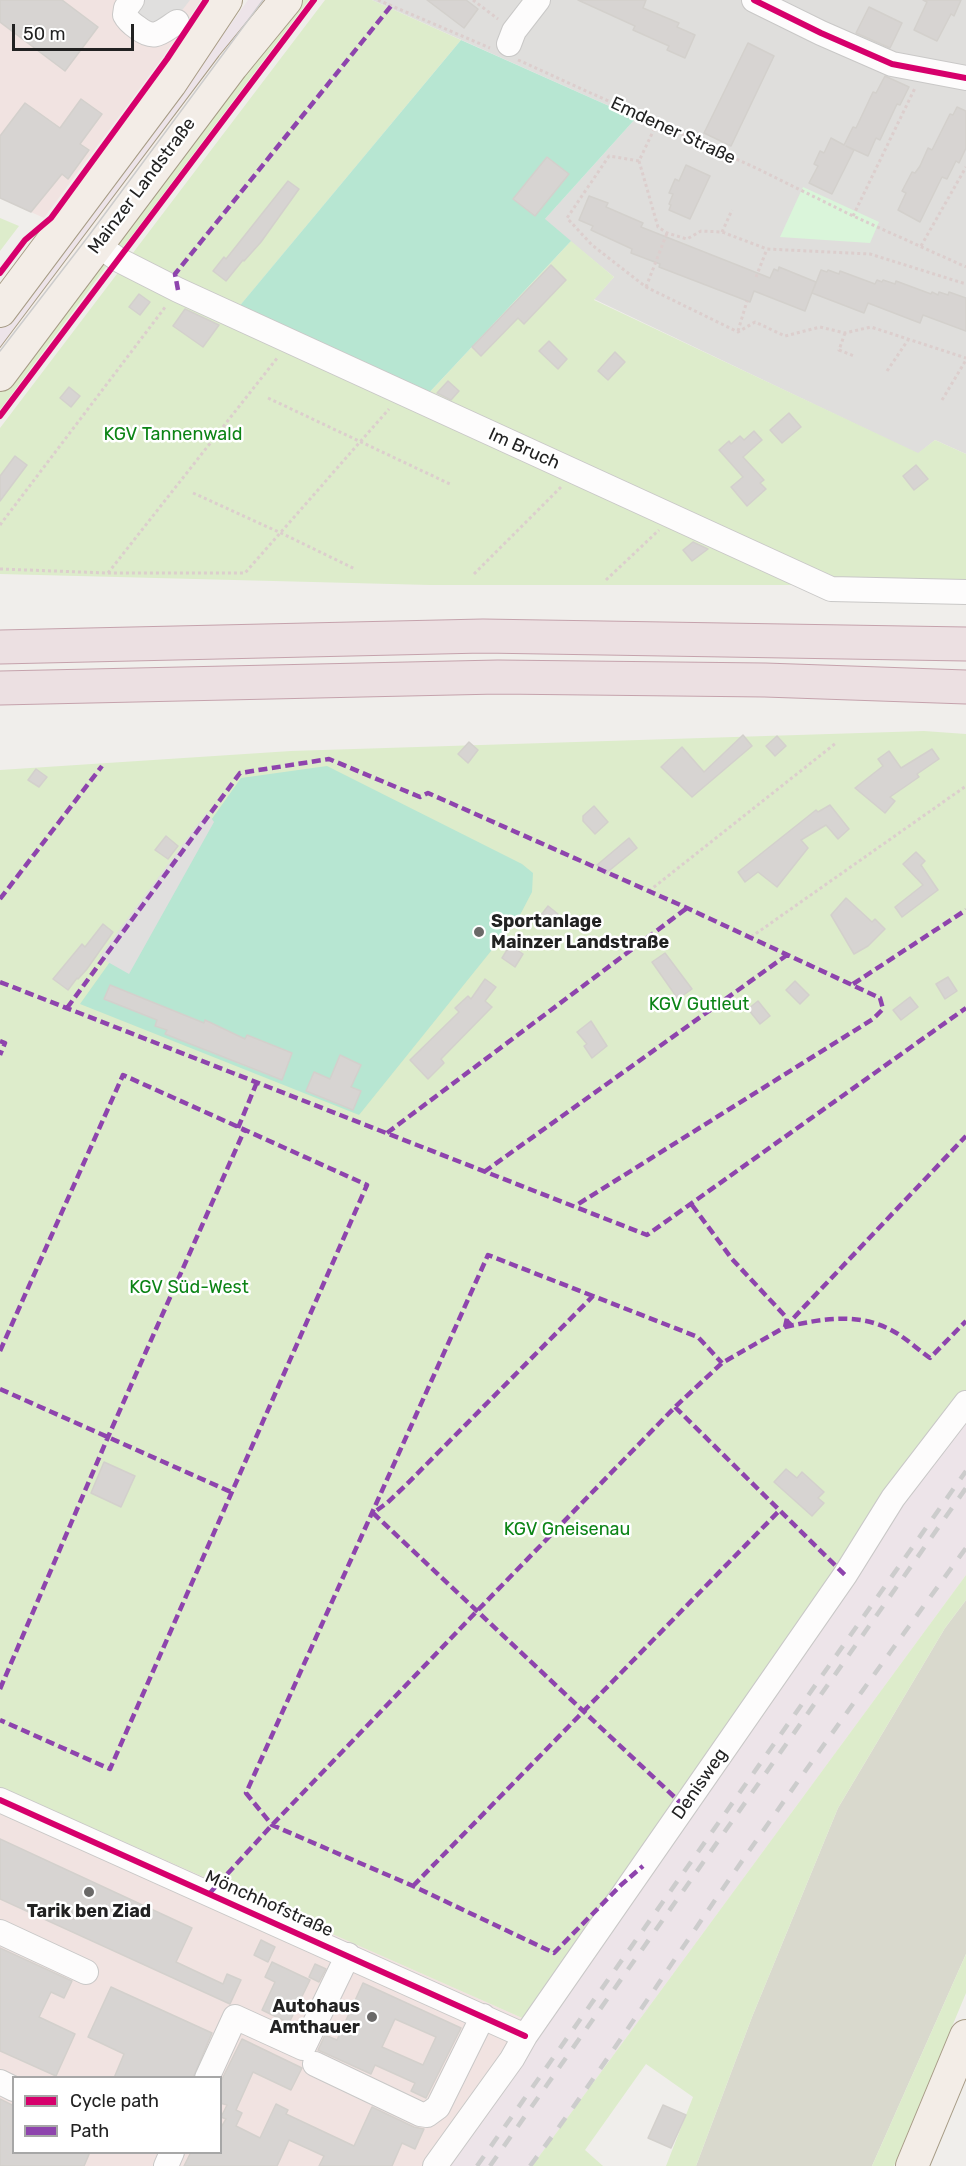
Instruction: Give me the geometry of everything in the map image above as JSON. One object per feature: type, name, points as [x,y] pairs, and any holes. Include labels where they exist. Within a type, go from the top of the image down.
[{"type":"highway","points":[[0,646],[483,636],[966,644]]},
{"type":"highway","points":[[0,688],[498,677],[765,680],[966,687]]},
{"type":"main road","points":[[0,311],[170,84],[226,0]]},
{"type":"main road","name":"Mainzer Landstraße","points":[[0,375],[232,66],[286,0]]},
{"type":"main road","points":[[912,2166],[966,2036]]},
{"type":"street","points":[[132,0],[126,8],[125,15],[128,21],[147,36],[154,36],[177,22]]},
{"type":"street","points":[[508,46],[538,0]]},
{"type":"street","points":[[754,0],[821,33],[892,63],[966,78]]},
{"type":"street","name":"Im Bruch","points":[[98,245],[119,260],[178,290],[831,589],[966,592]]},
{"type":"street","name":"Denisweg","points":[[435,2166],[512,2059],[525,2036],[845,1575],[893,1498],[966,1403]]},
{"type":"street","name":"Mönchhofstraße","points":[[0,1800],[525,2036]]},
{"type":"street","points":[[0,1932],[86,1972]]},
{"type":"street","points":[[208,2076],[235,2017],[303,2048],[348,1955]]},
{"type":"street","points":[[315,2064],[420,2114],[427,2115],[438,2107],[483,2016]]},
{"type":"path","points":[[473,0],[508,46]]},
{"type":"path","points":[[853,216],[924,71]]},
{"type":"path","points":[[657,123],[639,161],[658,227],[667,233],[687,239],[701,231],[722,232],[767,249],[870,254],[966,284]]},
{"type":"path","points":[[639,161],[609,156],[567,218],[592,245],[646,287],[738,332]]},
{"type":"path","points":[[921,246],[966,167]]},
{"type":"path","points":[[722,232],[732,210]]},
{"type":"path","points":[[646,287],[667,233]]},
{"type":"path","points":[[756,277],[767,249]]},
{"type":"path","points":[[0,525],[178,290]]},
{"type":"path","points":[[738,332],[747,301]]},
{"type":"path","points":[[738,332],[755,322],[785,336],[820,327],[845,333],[871,327],[966,359],[942,400]]},
{"type":"path","points":[[845,333],[838,350],[854,356]]},
{"type":"path","points":[[887,371],[908,340]]},
{"type":"path","points":[[108,573],[290,341]]},
{"type":"path","points":[[0,569],[108,573],[246,573],[402,394]]},
{"type":"path","points":[[268,398],[452,485]]},
{"type":"path","points":[[474,574],[575,473]]},
{"type":"path","points":[[193,493],[281,532],[354,569]]},
{"type":"path","points":[[606,580],[674,517]]},
{"type":"path","points":[[648,891],[836,742]]},
{"type":"path","points":[[751,937],[966,786]]},
{"type":"shaded area","points":[[0,0],[201,0],[163,57],[44,218],[0,198]]},
{"type":"shaded area","points":[[138,0],[190,0],[180,13],[155,30],[130,11]]},
{"type":"shaded area","points":[[248,0],[271,0],[0,361],[0,328],[199,68]]},
{"type":"shaded area","points":[[372,0],[966,0],[966,454],[935,440],[918,454],[594,299],[614,277],[544,220],[636,118]]},
{"type":"shaded area","points":[[207,812],[214,822],[129,974],[99,957]]},
{"type":"shaded area","points":[[966,1419],[966,1575],[532,2166],[426,2166],[899,1504]]},
{"type":"shaded area","points":[[966,1600],[966,1954],[872,2166],[696,2166],[752,2017],[838,1808],[945,1628]]},
{"type":"shaded area","points":[[0,1787],[529,2021],[426,2166],[0,2166]]},
{"type":"green space","points":[[299,0],[309,0],[121,250],[116,245]]},
{"type":"green space","name":"KGV Tannenwald","points":[[325,0],[372,0],[461,40],[238,308],[426,396],[571,241],[614,277],[594,300],[918,453],[935,440],[966,454],[966,597],[807,585],[430,585],[0,574],[0,428]]},
{"type":"green space","points":[[461,40],[636,118],[545,219],[571,241],[426,396],[237,309]]},
{"type":"green space","points":[[803,187],[879,222],[870,243],[780,237]]},
{"type":"green space","points":[[0,218],[19,226],[0,251]]},
{"type":"green space","points":[[98,262],[109,263],[0,410],[0,390]]},
{"type":"green space","points":[[924,731],[966,734],[966,1419],[899,1504],[529,2021],[0,1787],[0,770],[291,751]]},
{"type":"green space","points":[[327,766],[522,864],[533,873],[532,892],[520,915],[359,1115],[80,1004],[241,778]],"holes":[[[206,1021],[228,1031],[217,1055],[195,1045]],[[247,1036],[292,1053],[282,1080],[237,1063]],[[314,1073],[361,1091],[353,1110],[306,1091]]]},
{"type":"green space","points":[[966,1575],[966,1600],[945,1628],[838,1808],[752,2017],[696,2166],[666,2166],[693,2097],[646,2064],[585,2150],[603,2166],[532,2166]]},
{"type":"green space","points":[[966,1954],[966,1993],[894,2166],[872,2166]]},
{"type":"building","points":[[0,0],[62,0],[98,27],[65,71],[0,22]]},
{"type":"building","points":[[427,0],[466,0],[478,9],[464,28]]},
{"type":"building","points":[[578,0],[646,0],[643,8],[679,23],[677,27],[695,35],[685,58],[667,50],[669,46],[633,30],[635,26]]},
{"type":"building","points":[[923,0],[961,0],[954,16],[951,14],[937,41],[914,30],[927,2]]},
{"type":"building","points":[[869,7],[902,23],[890,48],[856,33]]},
{"type":"building","points":[[748,43],[774,56],[731,146],[704,133]]},
{"type":"building","points":[[885,76],[909,87],[900,105],[897,104],[880,140],[876,138],[868,156],[846,146],[854,150],[832,194],[809,183],[818,166],[814,164],[820,151],[824,153],[831,138],[844,145],[853,127],[856,128],[873,92],[876,93]]},
{"type":"building","points":[[81,99],[102,114],[80,144],[89,150],[68,179],[62,174],[31,212],[0,198],[0,136],[25,103],[60,128]]},
{"type":"building","points":[[957,107],[966,111],[966,148],[959,163],[956,161],[947,179],[942,177],[920,222],[898,210],[906,193],[902,191],[912,172],[915,173],[920,166],[928,148],[932,150],[950,114],[953,115]]},
{"type":"building","points":[[547,157],[569,174],[535,216],[513,199]]},
{"type":"building","points":[[686,165],[710,176],[690,219],[669,210],[673,194],[669,193],[675,179],[679,181]]},
{"type":"building","points":[[288,181],[299,189],[261,242],[226,281],[213,271],[224,257],[226,259]]},
{"type":"building","points":[[589,196],[608,203],[606,207],[643,223],[641,227],[770,278],[774,269],[778,271],[779,267],[816,282],[805,311],[754,291],[750,302],[659,267],[660,264],[631,253],[632,249],[591,230],[593,226],[579,220]]},
{"type":"building","points":[[551,265],[566,280],[524,324],[518,318],[481,356],[472,347]]},
{"type":"building","points":[[821,270],[839,274],[840,271],[875,284],[877,280],[895,284],[896,281],[931,294],[932,292],[938,295],[939,292],[948,295],[949,292],[966,298],[966,331],[923,315],[920,323],[868,303],[864,313],[812,293]]},
{"type":"building","points":[[139,294],[150,302],[140,315],[129,307]]},
{"type":"building","points":[[185,309],[219,325],[203,347],[173,326]]},
{"type":"building","points":[[549,341],[567,359],[558,369],[539,351]]},
{"type":"building","points":[[615,352],[625,362],[608,380],[598,371]]},
{"type":"building","points":[[448,381],[459,391],[451,400],[437,393]]},
{"type":"building","points":[[69,387],[80,396],[71,407],[60,398]]},
{"type":"building","points":[[789,413],[801,427],[782,443],[770,430]]},
{"type":"building","points":[[754,431],[762,440],[743,457],[764,480],[760,483],[766,489],[747,506],[731,487],[743,477],[719,450],[729,441],[731,444],[740,436],[744,440]]},
{"type":"building","points":[[15,456],[27,465],[0,501],[0,476]]},
{"type":"building","points":[[916,465],[928,479],[914,490],[903,476]]},
{"type":"building","points":[[693,542],[708,549],[692,561],[683,550]]},
{"type":"building","points":[[743,735],[752,746],[692,797],[661,767],[682,747],[704,772]]},
{"type":"building","points":[[777,736],[786,746],[775,756],[766,746]]},
{"type":"building","points":[[469,742],[478,750],[468,763],[458,754]]},
{"type":"building","points":[[932,749],[939,759],[917,774],[919,777],[890,797],[895,801],[885,813],[855,788],[883,766],[878,759],[889,751],[901,768]]},
{"type":"building","points":[[36,769],[47,777],[39,787],[28,780]]},
{"type":"building","points":[[830,805],[849,829],[838,839],[826,825],[801,840],[808,848],[777,887],[758,872],[745,882],[738,872],[816,810],[818,812]]},
{"type":"building","points":[[594,806],[608,822],[595,834],[583,821],[583,816]]},
{"type":"building","points":[[166,836],[178,846],[168,859],[155,850]]},
{"type":"building","points":[[629,838],[637,848],[605,874],[597,865]]},
{"type":"building","points":[[916,852],[925,861],[921,865],[938,890],[902,917],[895,907],[923,885],[903,864]]},
{"type":"building","points":[[846,898],[872,922],[875,919],[885,929],[868,946],[854,954],[831,915]]},
{"type":"building","points":[[548,906],[558,914],[548,927],[538,919]]},
{"type":"building","points":[[103,924],[113,932],[87,969],[68,990],[53,979],[82,944],[85,947]]},
{"type":"building","points":[[510,945],[523,954],[515,967],[502,958]]},
{"type":"building","points":[[665,953],[692,989],[678,999],[652,962]]},
{"type":"building","points":[[948,977],[957,991],[945,999],[936,984]]},
{"type":"building","points":[[485,979],[496,987],[485,1001],[492,1007],[441,1059],[444,1063],[428,1079],[410,1060],[459,1012],[455,1008],[468,996],[471,999]]},
{"type":"building","points":[[795,981],[809,995],[800,1004],[786,990]]},
{"type":"building","points":[[110,985],[204,1023],[205,1020],[245,1039],[247,1035],[292,1053],[282,1080],[165,1034],[167,1030],[155,1026],[157,1020],[104,999]]},
{"type":"building","points":[[910,997],[918,1007],[901,1020],[893,1010]]},
{"type":"building","points":[[758,1001],[770,1016],[760,1024],[748,1009]]},
{"type":"building","points":[[591,1021],[607,1046],[592,1058],[584,1046],[587,1044],[577,1032]]},
{"type":"building","points":[[340,1055],[361,1065],[351,1087],[361,1091],[353,1110],[306,1091],[314,1072],[330,1079]]},
{"type":"building","points":[[104,1462],[135,1476],[121,1507],[91,1493]]},
{"type":"building","points":[[786,1469],[797,1478],[802,1472],[824,1492],[818,1498],[824,1503],[812,1516],[774,1482]]},
{"type":"building","points":[[0,1839],[192,1928],[176,1962],[223,1984],[227,1974],[241,1980],[230,2004],[0,1899]]},
{"type":"building","points":[[261,1940],[275,1947],[268,1962],[254,1955]]},
{"type":"building","points":[[0,1948],[72,1981],[64,1998],[51,1992],[39,2017],[75,2034],[56,2076],[0,2051]]},
{"type":"building","points":[[272,1962],[310,1980],[289,2023],[262,2010],[275,1982],[265,1977]]},
{"type":"building","points":[[315,1964],[326,1969],[319,1982],[309,1977]]},
{"type":"building","points":[[363,1983],[461,2028],[426,2098],[411,2091],[415,2083],[375,2065],[371,2074],[318,2050],[325,2035],[337,2040]],"holes":[[[395,2019],[436,2037],[423,2065],[382,2047]]]},
{"type":"building","points":[[111,1987],[212,2033],[194,2076],[115,2076],[124,2054],[88,2037]]},
{"type":"building","points":[[242,2039],[302,2068],[291,2090],[253,2072],[236,2110],[242,2113],[236,2126],[260,2138],[276,2104],[288,2110],[286,2114],[354,2146],[372,2107],[414,2127],[424,2129],[415,2149],[402,2143],[392,2166],[319,2166],[324,2156],[289,2140],[277,2166],[184,2166],[190,2154],[222,2154],[222,2126],[226,2119],[222,2115],[227,2105],[222,2104],[222,2079]]},
{"type":"building","points":[[0,2099],[12,2105],[12,2154],[89,2154],[84,2166],[0,2166]]},
{"type":"building","points":[[663,2105],[686,2115],[671,2148],[648,2138]]},
{"type":"tram line","points":[[0,351],[87,238],[263,0]]},
{"type":"railway","points":[[477,2166],[966,1471]]},
{"type":"railway","points":[[490,2166],[966,1488]]},
{"type":"railway","points":[[530,2166],[874,1674],[966,1548]]},
{"type":"marked path","points":[[178,290],[175,274],[391,6]]},
{"type":"marked path","points":[[67,1008],[240,773],[329,759],[420,797],[428,793],[687,908],[880,998],[883,1009],[873,1019],[575,1206]]},
{"type":"marked path","points":[[0,899],[102,766]]},
{"type":"marked path","points":[[387,1133],[687,908]]},
{"type":"marked path","points":[[853,984],[966,910]]},
{"type":"marked path","points":[[484,1172],[787,955]]},
{"type":"marked path","points":[[0,982],[647,1235],[966,1008]]},
{"type":"marked path","points":[[0,1041],[5,1043],[0,1055]]},
{"type":"marked path","points":[[0,1351],[123,1075],[367,1185],[110,1769],[0,1720]]},
{"type":"marked path","points":[[238,1128],[257,1082]]},
{"type":"marked path","points":[[0,1689],[108,1437],[244,1131]]},
{"type":"marked path","points":[[209,1894],[272,1825],[675,1407],[722,1363],[785,1327],[966,1136]]},
{"type":"marked path","points":[[692,1205],[732,1259],[787,1318],[785,1327]]},
{"type":"marked path","points":[[593,1296],[488,1255],[246,1793],[272,1825],[413,1886],[554,1953],[643,1866]]},
{"type":"marked path","points":[[684,1806],[373,1513],[407,1484],[593,1296],[698,1337],[722,1363]]},
{"type":"marked path","points":[[785,1327],[825,1320],[865,1321],[878,1324],[896,1333],[930,1358],[966,1321]]},
{"type":"marked path","points":[[0,1389],[231,1492]]},
{"type":"marked path","points":[[675,1407],[845,1575]]},
{"type":"marked path","points":[[413,1886],[779,1511]]},
{"type":"cycle path","points":[[0,273],[25,240],[51,218],[167,59],[206,0]]},
{"type":"cycle path","points":[[0,416],[314,0]]},
{"type":"cycle path","points":[[754,0],[892,64],[966,78]]},
{"type":"cycle path","points":[[0,1800],[525,2036]]},
{"type":"place","name":"Sportanlage Mainzer Landstraße","points":[[479,932]]},
{"type":"place","name":"Tarik ben Ziad","points":[[89,1892]]},
{"type":"place","name":"Autohaus Amthauer","points":[[372,2017]]},
{"type":"park label","name":"KGV Gutleut","points":[[699,1005]]},
{"type":"park label","name":"KGV Süd-West","points":[[189,1288]]},
{"type":"park label","name":"KGV Gneisenau","points":[[567,1530]]}]
